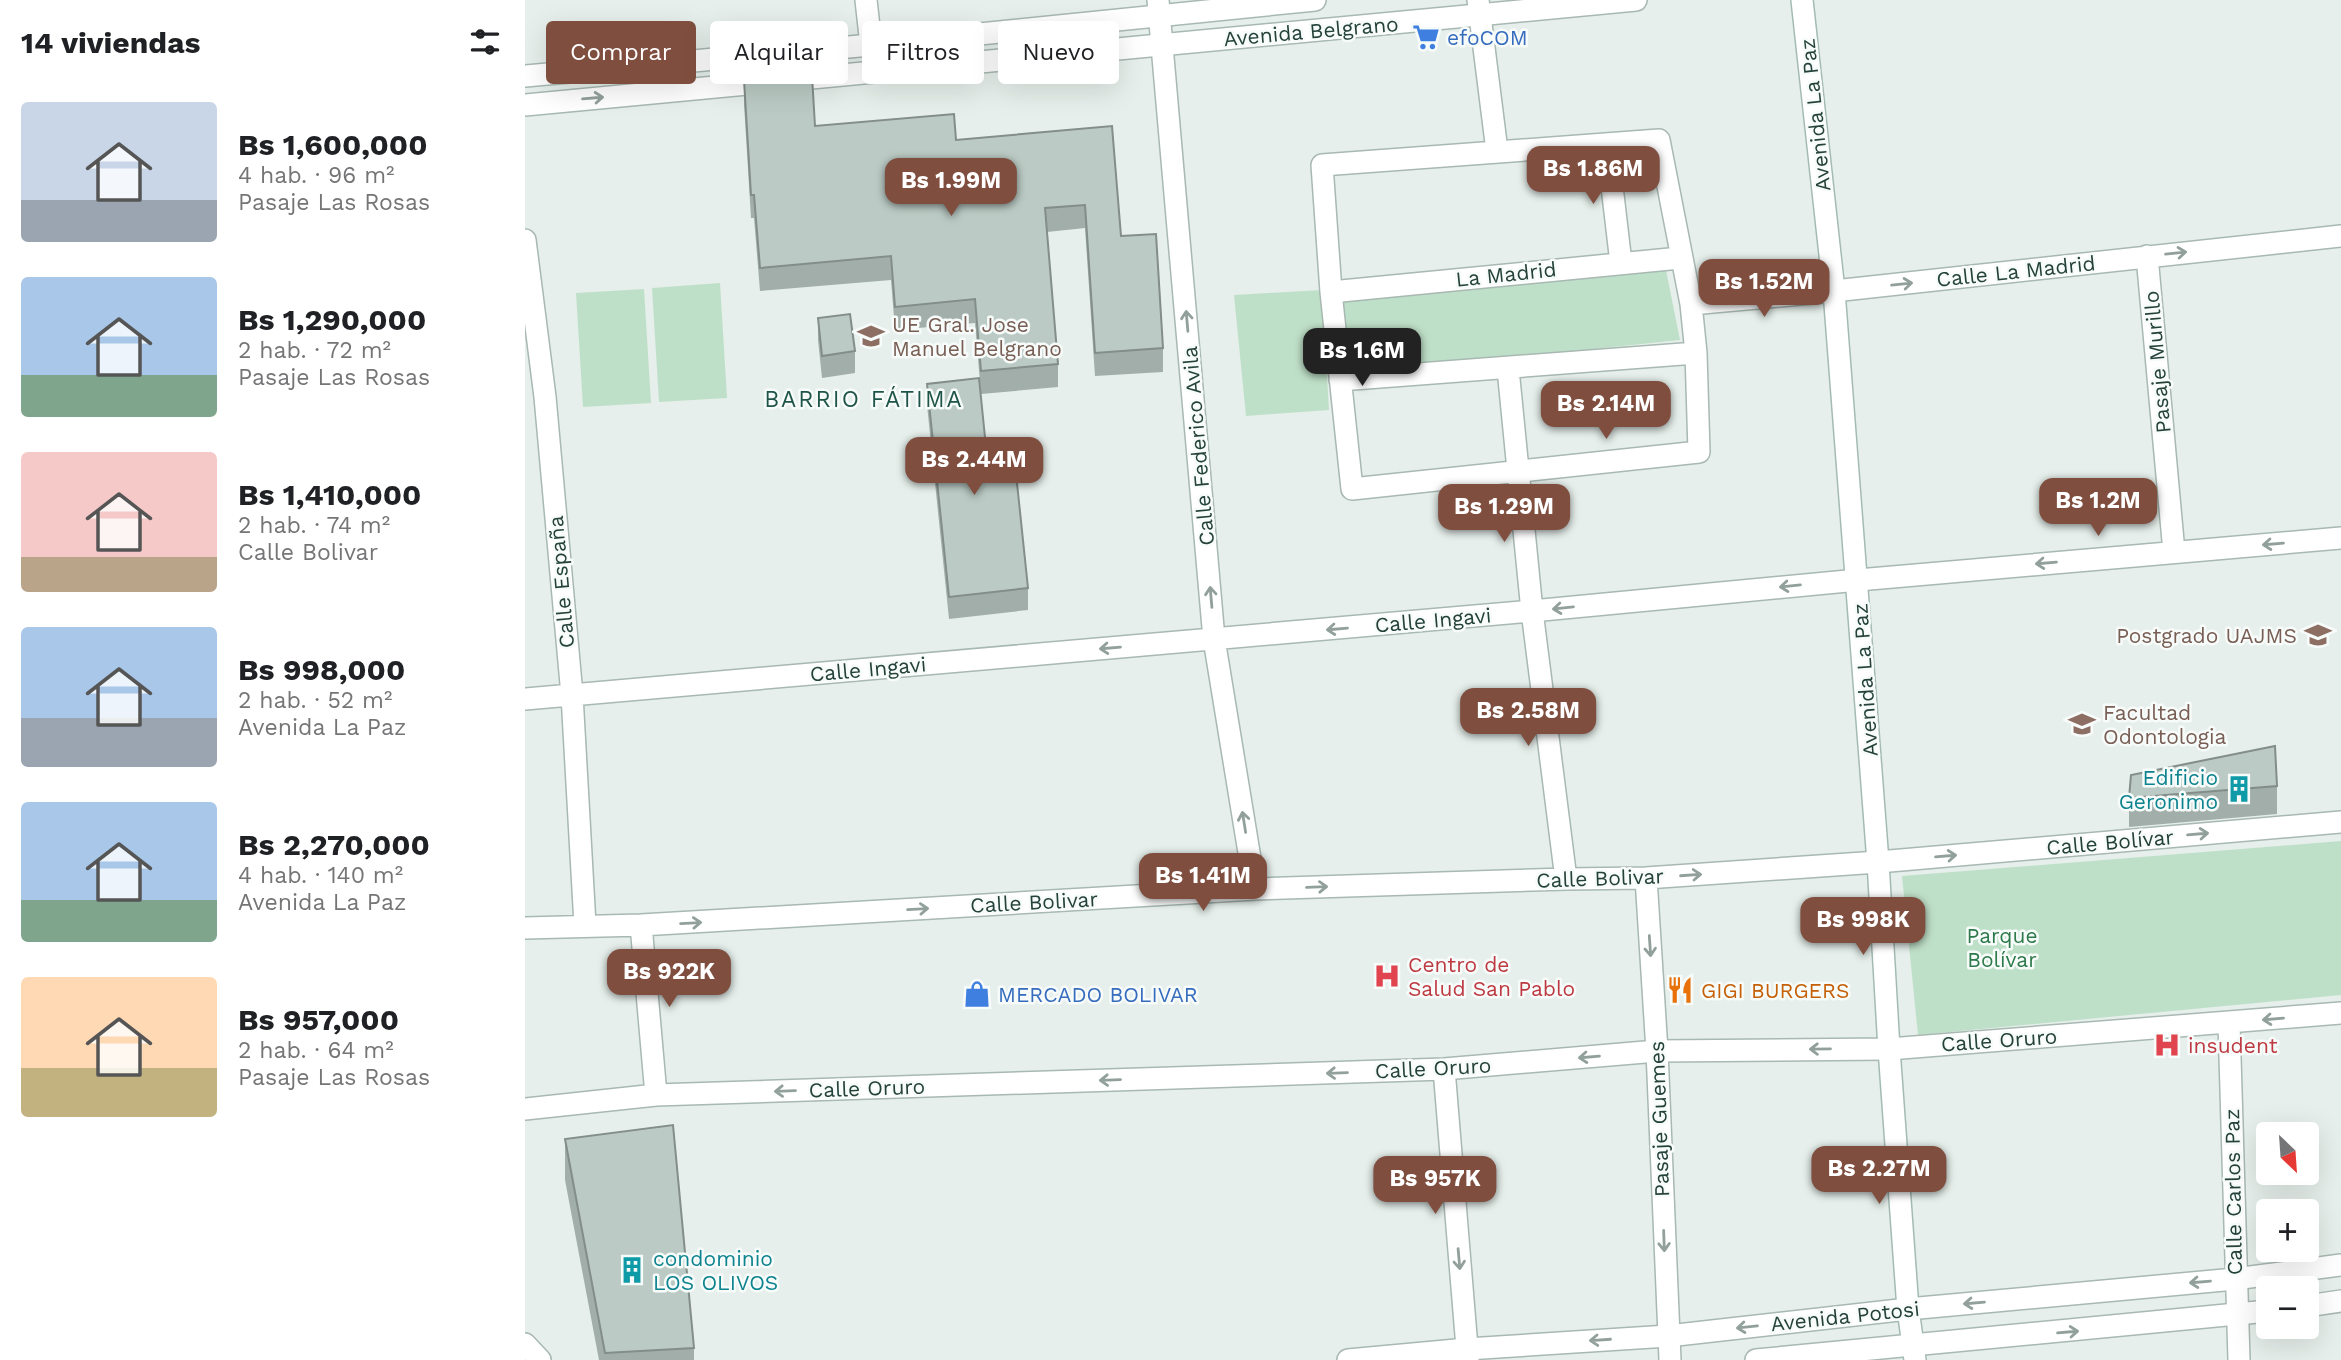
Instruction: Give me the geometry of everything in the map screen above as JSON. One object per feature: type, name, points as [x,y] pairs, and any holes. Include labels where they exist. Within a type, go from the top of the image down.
[{"type":"street","points":[[866,0],[868,21]]},
{"type":"street","name":"Avenida Belgrano","points":[[984,30],[1159,7],[1315,0]]},
{"type":"street","name":"Avenida Belgrano","points":[[525,105],[1164,44],[1478,7],[1636,0]]},
{"type":"street","name":"Avenida La Paz","points":[[1802,0],[1834,291],[1858,580],[1908,1309],[1915,1353]]},
{"type":"street","name":"Calle Federico Avila","points":[[1159,7],[1215,639],[1255,889]]},
{"type":"street","points":[[1478,7],[1497,151]]},
{"type":"street","name":"Avenida Belgrano","points":[[525,76],[862,46]]},
{"type":"street","points":[[1659,140],[1691,304],[1696,353],[1699,452],[1352,489],[1331,292],[1322,165],[1497,151],[1659,140]]},
{"type":"street","points":[[1607,144],[1621,262]]},
{"type":"street","name":"Calle La Madrid","points":[[1691,304],[2341,236]]},
{"type":"street","name":"Calle España","points":[[525,240],[535,398],[572,695],[585,925]]},
{"type":"street","name":"Pasaje Murillo","points":[[2147,256],[2174,552]]},
{"type":"street","name":"La Madrid","points":[[1331,292],[1680,258]]},
{"type":"street","points":[[1341,380],[1696,353]]},
{"type":"street","points":[[1508,369],[1532,611],[1566,879]]},
{"type":"street","name":"Calle Ingavi","points":[[525,699],[2341,538]]},
{"type":"street","name":"Calle Bolívar","points":[[1878,862],[2341,822]]},
{"type":"street","name":"Calle Bolivar","points":[[525,928],[641,926],[1255,889],[1646,878],[1878,862]]},
{"type":"street","name":"Pasaje Guemes","points":[[1646,878],[1671,1360]]},
{"type":"street","points":[[641,926],[656,1095]]},
{"type":"street","name":"Calle Oruro","points":[[525,1108],[656,1095],[1444,1069],[1657,1051],[1889,1049],[2341,1013]]},
{"type":"street","name":"Calle Carlos Paz","points":[[2229,1023],[2239,1360]]},
{"type":"street","points":[[1444,1069],[1467,1355]]},
{"type":"street","name":"Avenida Potosi","points":[[1348,1360],[1467,1355],[1668,1336],[1908,1309],[2235,1279],[2341,1265]]},
{"type":"street","points":[[2319,1304],[2341,1301]]},
{"type":"street","name":"Avenida Potosi","points":[[1756,1360],[1915,1353],[2256,1313]]},
{"type":"street","points":[[525,1344],[540,1360]]},
{"type":"green space","points":[[1666,270],[1680,340],[1344,375],[1337,296]]},
{"type":"green space","points":[[720,283],[727,398],[659,402],[652,288]]},
{"type":"green space","points":[[644,289],[651,403],[583,407],[576,293]]},
{"type":"green space","points":[[1322,290],[1329,410],[1246,416],[1234,295]]},
{"type":"green space","name":"Parque Bolívar","points":[[2341,841],[2341,995],[1918,1035],[1902,876]]},
{"type":"building","points":[[744,84],[812,84],[815,126],[954,114],[956,140],[1112,126],[1121,236],[1156,234],[1163,348],[1095,353],[1085,205],[1045,208],[1058,364],[981,371],[975,299],[895,307],[891,256],[760,268],[754,195],[751,195]]},
{"type":"building","points":[[850,314],[855,351],[822,356],[818,318]]},
{"type":"building","points":[[979,378],[988,467],[1015,464],[1028,588],[949,597],[927,384]]},
{"type":"building","points":[[2275,746],[2277,786],[2129,798],[2131,775]]},
{"type":"building","name":"condominio LOS OLIVOS","points":[[673,1125],[694,1348],[605,1353],[565,1139]]},
{"type":"place","name":"efoCOM","points":[[1426,37]]},
{"type":"place","name":"UE Gral. Jose Manuel Belgrano","points":[[871,336]]},
{"type":"place","name":"Postgrado UAJMS","points":[[2318,635]]},
{"type":"place","name":"Facultad Odontologia","points":[[2082,724]]},
{"type":"place","name":"Edificio Geronimo","points":[[2239,789]]},
{"type":"place","name":"Centro de Salud San Pablo","points":[[1387,976]]},
{"type":"place","name":"GIGI BURGERS","points":[[1680,990]]},
{"type":"place","name":"MERCADO BOLIVAR","points":[[977,994]]},
{"type":"place","name":"insudent","points":[[2167,1045]]},
{"type":"place","name":"condominio LOS OLIVOS","points":[[632,1270]]},
{"type":"district","name":"BARRIO FÁTIMA","points":[[864,399]]}]
